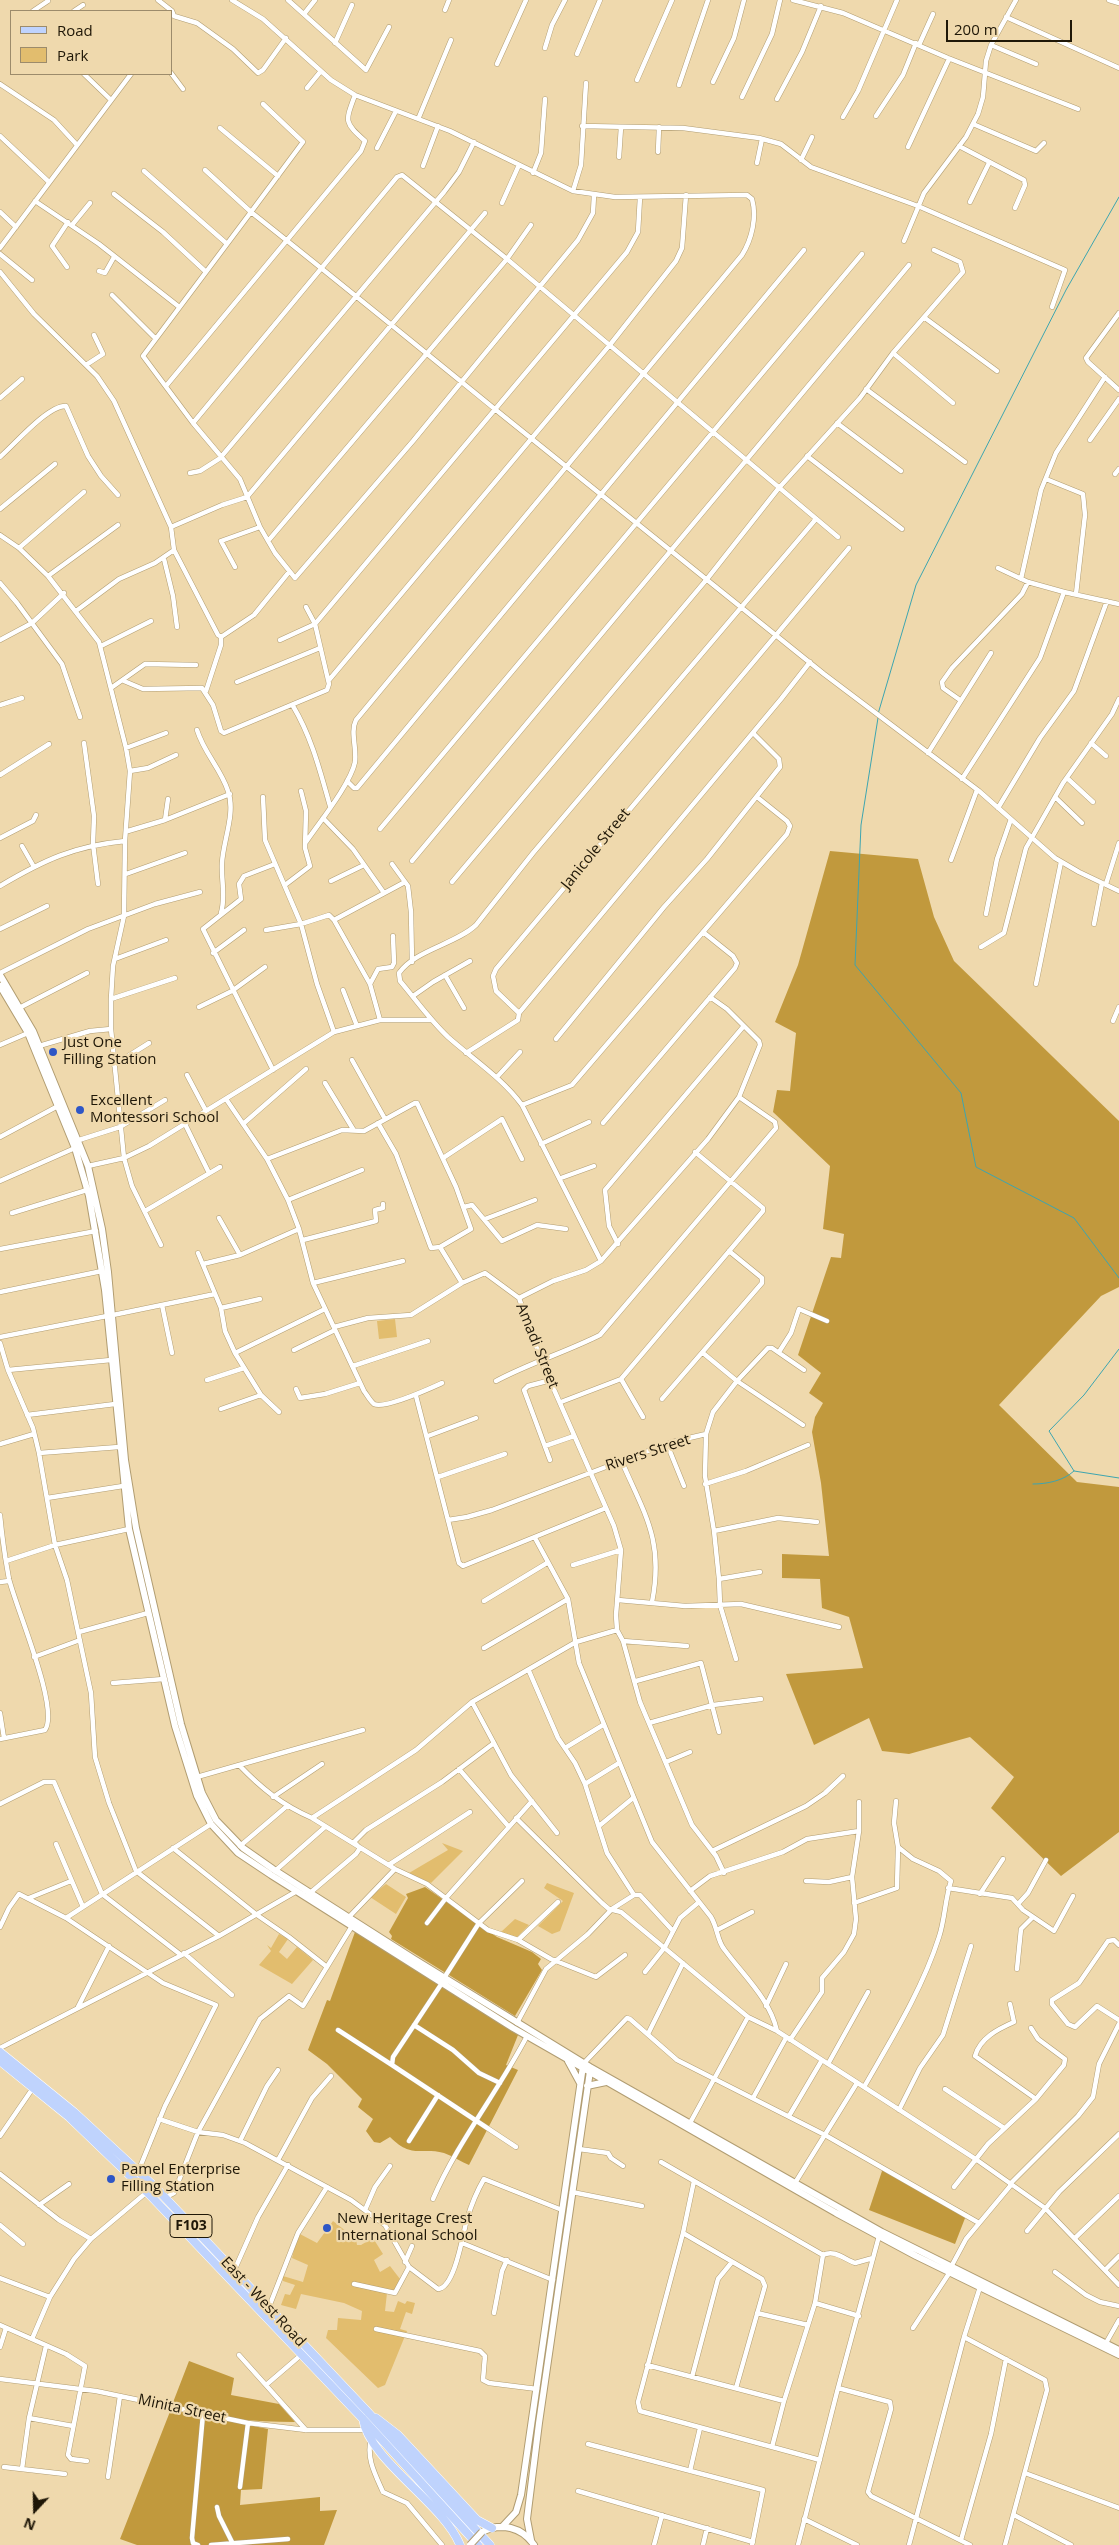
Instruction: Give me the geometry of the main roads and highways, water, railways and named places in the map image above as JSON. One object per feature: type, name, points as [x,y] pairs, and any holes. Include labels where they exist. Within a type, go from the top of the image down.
[{"type":"main road","points":[[0,974],[21,1007],[39,1046],[88,1166],[102,1228],[126,1460],[136,1528],[181,1724],[197,1777],[216,1820],[240,1846],[275,1871],[349,1917],[527,2036],[568,2060],[583,2066]]},
{"type":"main road","points":[[0,986],[28,1033],[75,1148],[87,1190],[110,1316],[111,1360],[129,1529],[164,1678],[192,1781],[211,1824],[238,1852],[352,1926],[517,2023],[583,2066],[690,2123],[980,2288],[1119,2356]]},
{"type":"main road","name":"East - West Road","points":[[0,2050],[74,2112],[164,2198],[234,2271],[478,2545]]},
{"type":"main road","points":[[568,2060],[580,2083]]},
{"type":"main road","name":"East - West Road","points":[[0,2061],[69,2117],[147,2192],[301,2354],[366,2417],[490,2545]]},
{"type":"main road","points":[[502,2527],[519,2505],[583,2066]]},
{"type":"main road","points":[[590,2070],[606,2082],[879,2236],[1119,2350]]},
{"type":"main road","points":[[532,2542],[528,2520],[529,2502],[590,2070]]},
{"type":"main road","points":[[588,2086],[606,2082]]},
{"type":"main road","points":[[460,2545],[449,2526],[371,2439],[365,2430],[366,2417],[387,2425],[478,2520],[492,2528]]},
{"type":"main road","points":[[470,2545],[482,2532],[502,2527],[518,2530],[532,2542]]},
{"type":"waterway","points":[[878,714],[916,585],[1066,290],[1119,197]]},
{"type":"waterway","points":[[878,718],[861,825],[855,965],[961,1093],[976,1167],[1074,1218],[1119,1278]]},
{"type":"waterway","points":[[1119,1349],[1084,1395],[1049,1431],[1074,1471],[1119,1478]]},
{"type":"waterway","points":[[1033,1484],[1055,1481],[1074,1471]]},
{"type":"place","name":"Just One Filling Station","points":[[53,1052]]},
{"type":"place","name":"Excellent Montessori School","points":[[80,1110]]},
{"type":"place","name":"Pamel Enterprise Filling Station","points":[[111,2179]]},
{"type":"place","name":"New Heritage Crest International School","points":[[327,2228]]}]
